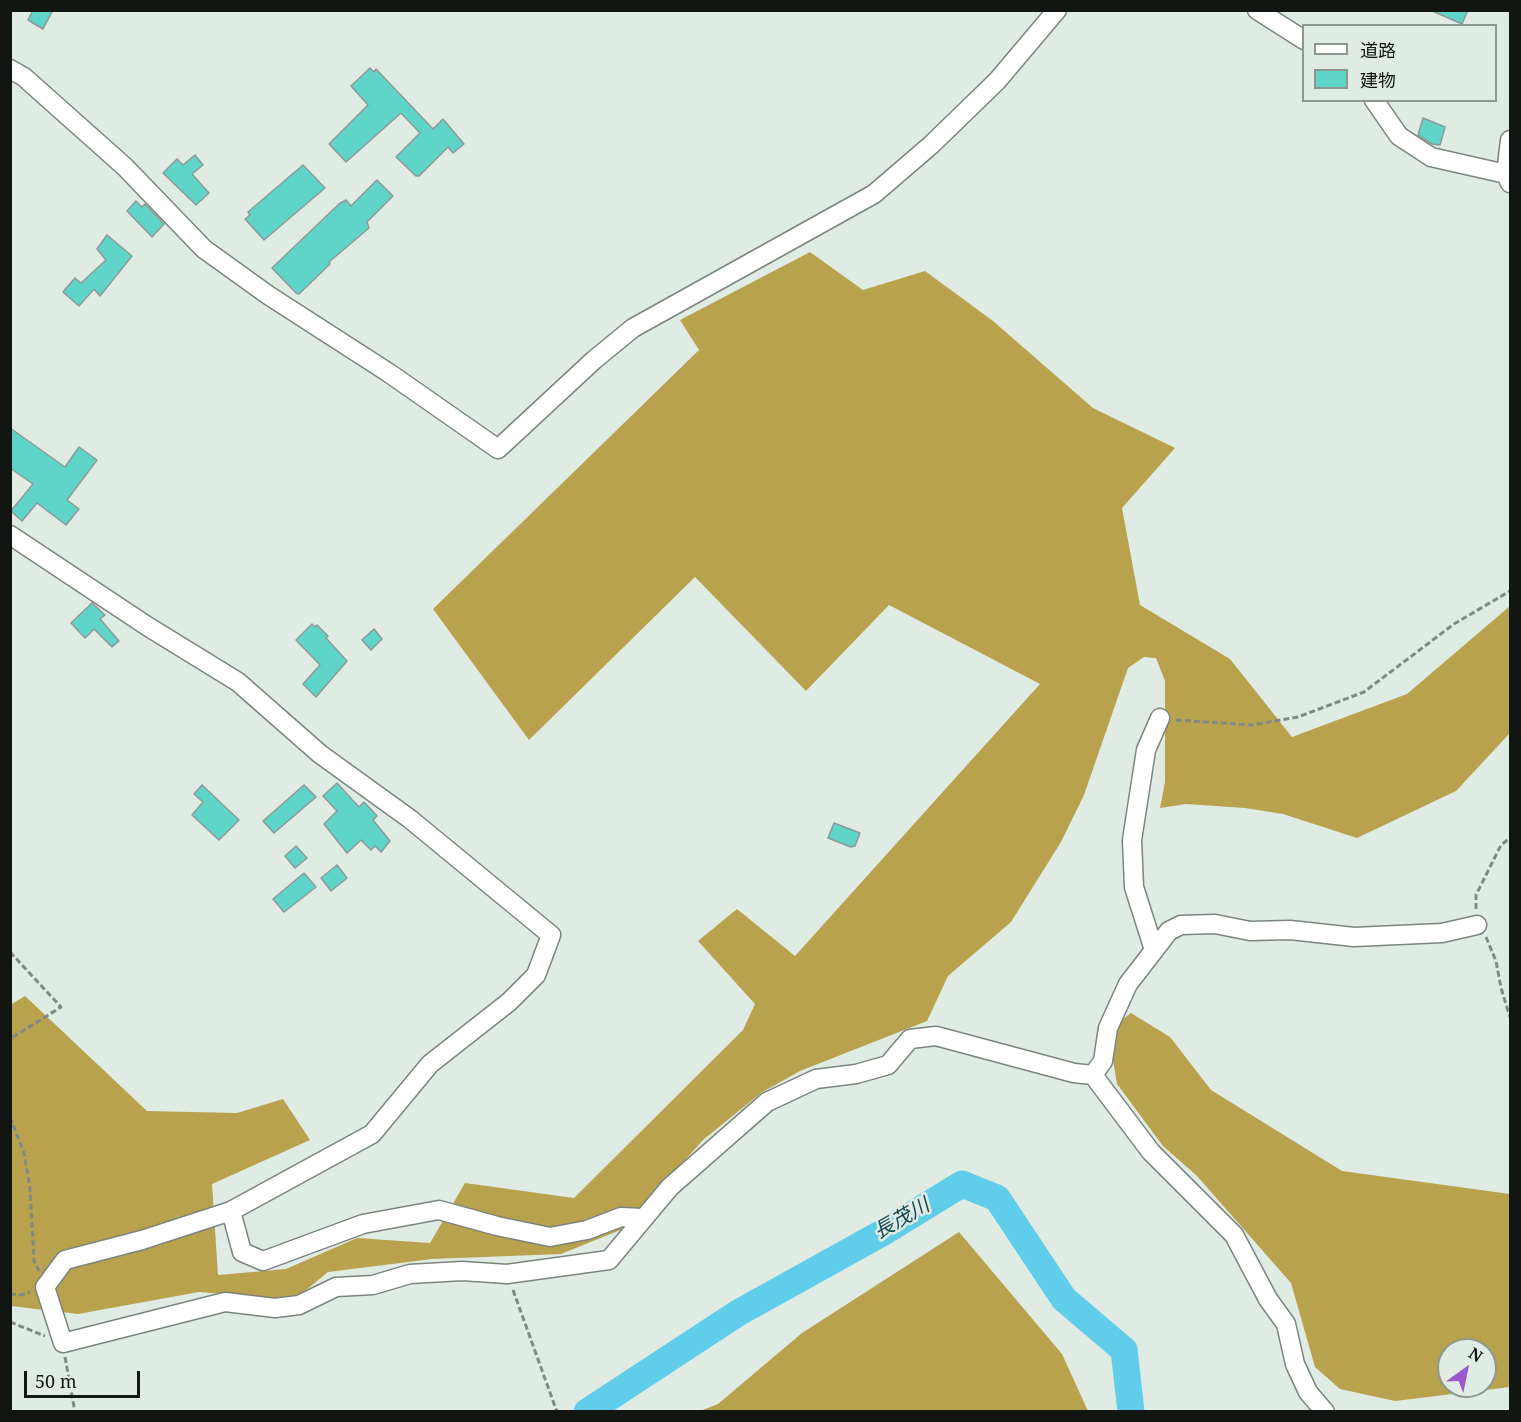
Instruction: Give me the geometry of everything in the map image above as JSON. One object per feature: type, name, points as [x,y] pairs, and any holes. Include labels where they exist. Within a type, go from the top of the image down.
[{"type":"street","points":[[10,69],[24,77],[125,167],[204,249],[268,295],[389,373],[498,449],[594,360],[633,328],[873,194],[931,145],[997,81],[1057,10]]},
{"type":"street","points":[[1257,10],[1302,38]]},
{"type":"street","points":[[1375,102],[1400,136],[1431,157],[1508,178],[1510,140]]},
{"type":"street","points":[[10,535],[147,626],[238,682],[320,754],[410,819],[550,935],[536,975],[509,1002],[430,1064],[372,1134],[231,1210],[141,1240],[65,1260],[45,1287],[63,1343],[225,1302],[275,1308],[299,1305],[336,1287],[373,1285],[410,1274],[462,1271],[507,1274],[609,1260],[670,1187],[707,1152],[767,1102],[816,1079],[856,1074],[888,1065],[910,1039],[936,1035],[1074,1073],[1093,1075],[1151,1152],[1234,1235],[1268,1299],[1286,1324],[1295,1364],[1308,1392],[1325,1412]]},
{"type":"street","points":[[1154,950],[1134,887],[1132,840],[1146,750],[1160,718]]},
{"type":"street","points":[[1093,1075],[1103,1061],[1108,1028],[1128,984],[1169,931],[1180,925],[1215,924],[1250,932],[1290,930],[1354,937],[1442,933],[1477,925]]},
{"type":"street","points":[[231,1210],[242,1252],[263,1261],[363,1224],[439,1210],[496,1226],[550,1237],[587,1230],[621,1218],[642,1218]]},
{"type":"path","points":[[1160,718],[1252,725],[1298,717],[1364,692],[1454,624],[1510,591]]},
{"type":"path","points":[[1510,838],[1501,845],[1476,895],[1477,925],[1491,947],[1510,1017]]},
{"type":"path","points":[[10,952],[61,1007],[10,1040]]},
{"type":"path","points":[[10,1117],[24,1153],[30,1188],[34,1261],[45,1287]]},
{"type":"path","points":[[507,1274],[557,1412]]},
{"type":"path","points":[[10,1322],[63,1343],[75,1412]]},
{"type":"shaded area","points":[[810,252],[863,290],[925,271],[993,321],[1093,408],[1175,448],[1122,508],[1140,605],[1230,659],[1292,737],[1407,694],[1510,606],[1510,733],[1456,791],[1357,838],[1283,814],[1245,808],[1186,804],[1160,808],[1165,782],[1165,681],[1156,658],[1144,657],[1128,668],[1084,795],[1061,842],[1011,922],[948,976],[927,1021],[800,1071],[761,1093],[703,1140],[623,1229],[561,1254],[432,1259],[328,1272],[294,1300],[199,1292],[78,1314],[11,1306],[10,1005],[25,996],[147,1111],[237,1113],[283,1099],[310,1140],[212,1184],[218,1275],[286,1269],[357,1238],[430,1243],[465,1183],[574,1198],[743,1030],[755,1004],[698,941],[737,909],[795,956],[1040,684],[889,605],[806,691],[695,577],[529,740],[433,609],[699,350],[680,320]]},
{"type":"shaded area","points":[[1131,1013],[1170,1037],[1211,1090],[1342,1171],[1510,1194],[1510,1387],[1497,1389],[1497,1338],[1437,1338],[1437,1396],[1395,1401],[1340,1389],[1315,1367],[1291,1283],[1197,1176],[1163,1146],[1117,1084],[1108,1030]]},
{"type":"shaded area","points":[[959,1232],[1062,1354],[1088,1411],[700,1411],[718,1404],[802,1333]]},
{"type":"building","points":[[33,10],[53,10],[43,29],[28,20]]},
{"type":"building","points":[[1430,10],[1468,10],[1462,24]]},
{"type":"building","points":[[370,68],[374,72],[376,69],[433,129],[443,119],[464,144],[453,153],[448,147],[419,176],[416,176],[396,157],[420,133],[401,113],[346,162],[329,144],[368,105],[351,86]]},
{"type":"building","points":[[1423,118],[1445,127],[1440,145],[1432,144],[1418,135]]},
{"type":"building","points":[[195,155],[203,165],[192,174],[209,193],[196,205],[163,173],[177,159],[183,165]]},
{"type":"building","points":[[303,165],[325,188],[264,240],[245,219],[250,215],[248,212]]},
{"type":"building","points":[[377,180],[393,196],[367,222],[369,228],[329,262],[330,264],[299,294],[296,293],[272,268],[339,204],[346,200],[351,206]]},
{"type":"building","points":[[136,201],[142,207],[145,204],[164,224],[152,237],[127,211]]},
{"type":"building","points":[[107,235],[132,256],[100,296],[94,289],[79,306],[63,292],[75,278],[81,283],[106,260],[97,249]]},
{"type":"building","points":[[10,428],[65,467],[79,447],[97,460],[67,500],[79,509],[66,525],[37,503],[22,521],[11,511],[33,484],[10,468]]},
{"type":"building","points":[[92,603],[105,615],[100,619],[119,641],[112,647],[94,629],[85,638],[71,623]]},
{"type":"building","points":[[312,624],[315,627],[317,625],[328,636],[326,638],[347,661],[316,697],[303,684],[320,665],[296,640]]},
{"type":"building","points":[[374,629],[382,639],[371,650],[362,640]]},
{"type":"building","points":[[337,783],[359,807],[364,802],[377,816],[373,820],[390,841],[381,852],[375,846],[371,850],[361,840],[347,853],[324,824],[337,811],[323,796]]},
{"type":"building","points":[[202,785],[239,820],[219,840],[192,815],[203,802],[194,794]]},
{"type":"building","points":[[304,785],[316,797],[274,833],[263,821]]},
{"type":"building","points":[[834,823],[860,833],[855,846],[851,847],[828,838]]},
{"type":"building","points":[[296,846],[307,858],[295,868],[285,856]]},
{"type":"building","points":[[337,865],[347,878],[331,891],[321,878]]},
{"type":"building","points":[[304,873],[316,887],[284,912],[273,899]]},
{"type":"waterway","name":"長茂川","points":[[587,1412],[738,1313],[882,1233],[962,1184],[997,1198],[1064,1299],[1124,1350],[1131,1412]]}]
